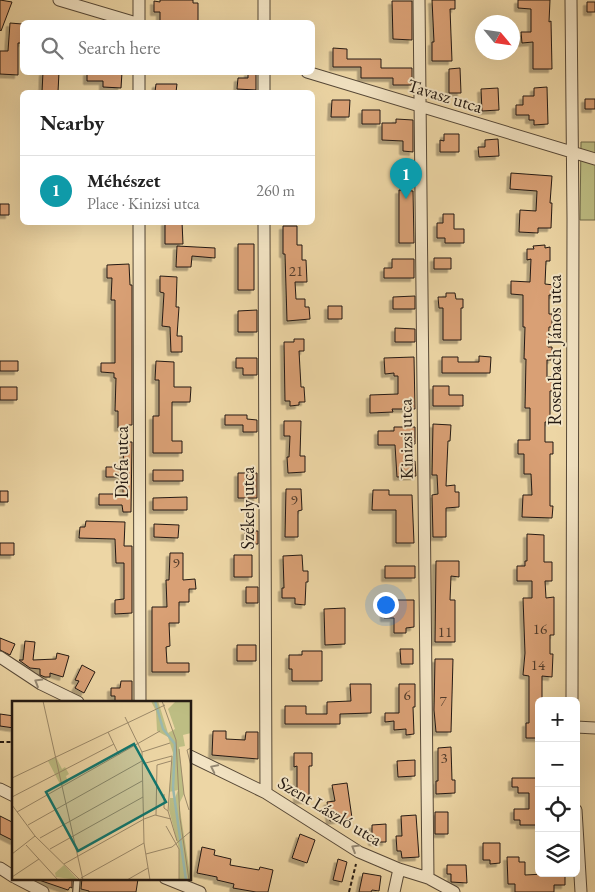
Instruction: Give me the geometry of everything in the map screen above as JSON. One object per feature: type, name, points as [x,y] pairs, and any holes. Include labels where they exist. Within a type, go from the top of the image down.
[{"type":"street","points":[[59,0],[126,20]]},
{"type":"street","points":[[139,0],[139,20]]},
{"type":"street","points":[[264,0],[264,20]]},
{"type":"street","name":"Kinizsi utca","points":[[419,0],[428,878]]},
{"type":"street","name":"Rosenbach János utca","points":[[571,0],[572,697]]},
{"type":"street","name":"Tavasz utca","points":[[315,74],[595,159]]},
{"type":"street","points":[[139,75],[139,90]]},
{"type":"street","points":[[264,75],[264,90]]},
{"type":"street","name":"Diófa utca","points":[[139,225],[140,701]]},
{"type":"street","name":"Székely utca","points":[[264,225],[266,793]]},
{"type":"street","points":[[0,658],[41,684],[76,701]]},
{"type":"street","points":[[580,727],[595,728]]},
{"type":"street","name":"Szent László utca","points":[[191,756],[266,793],[359,852],[398,870],[428,878],[454,892]]},
{"type":"street","points":[[0,789],[12,795]]},
{"type":"street","points":[[577,832],[581,892]]},
{"type":"street","points":[[0,868],[12,876]]},
{"type":"street","points":[[394,892],[398,870]]},
{"type":"street","points":[[19,880],[43,892]]},
{"type":"street","points":[[170,880],[200,892]]},
{"type":"path","points":[[349,892],[359,852]]},
{"type":"green space","points":[[581,142],[595,142],[595,220],[580,220]]},
{"type":"building","points":[[0,0],[12,2],[1,31],[0,30]]},
{"type":"building","points":[[160,0],[193,0],[193,3],[198,3],[198,20],[160,20],[160,12],[154,12],[154,1],[160,2]]},
{"type":"building","points":[[432,0],[455,0],[455,9],[450,9],[452,61],[432,61],[432,42],[434,42]]},
{"type":"building","points":[[518,0],[550,0],[549,22],[551,21],[552,69],[533,69],[533,42],[522,43],[521,32],[531,32],[531,9],[518,8]]},
{"type":"building","points":[[392,1],[412,1],[412,40],[393,39]]},
{"type":"building","points":[[587,2],[595,2],[595,12],[587,12]]},
{"type":"building","points":[[10,23],[20,24],[18,75],[0,74],[0,51],[8,51]]},
{"type":"building","points":[[333,48],[347,49],[347,59],[381,59],[381,68],[412,68],[412,85],[393,85],[393,78],[361,78],[361,67],[333,67]]},
{"type":"building","points":[[460,68],[461,93],[449,93],[449,69]]},
{"type":"building","points":[[43,75],[59,75],[58,90],[42,90]]},
{"type":"building","points":[[87,75],[122,75],[121,88],[103,87],[103,81],[87,81]]},
{"type":"building","points":[[248,75],[256,75],[256,90],[237,89],[238,78],[248,78]]},
{"type":"building","points":[[156,84],[177,84],[176,90],[155,90]]},
{"type":"building","points":[[547,87],[548,124],[534,125],[534,120],[529,120],[529,115],[516,115],[516,105],[523,105],[523,96],[534,96],[534,88]]},
{"type":"building","points":[[498,88],[499,110],[482,111],[481,89]]},
{"type":"building","points":[[585,99],[595,99],[595,109],[585,109]]},
{"type":"building","points":[[332,100],[350,100],[349,117],[331,117]]},
{"type":"building","points":[[362,110],[380,110],[380,124],[362,124]]},
{"type":"building","points":[[396,119],[413,120],[413,152],[403,151],[403,141],[382,140],[382,123],[396,123]]},
{"type":"building","points":[[444,134],[459,134],[459,152],[440,152],[440,140],[444,141]]},
{"type":"building","points":[[498,139],[499,156],[479,157],[478,147],[485,147],[485,140]]},
{"type":"building","points":[[511,173],[552,176],[551,228],[538,228],[538,233],[519,232],[520,210],[536,211],[537,191],[510,189]]},
{"type":"building","points":[[399,190],[413,191],[414,243],[399,243]]},
{"type":"building","points":[[0,204],[9,204],[9,215],[0,215]]},
{"type":"building","points":[[443,214],[454,214],[454,229],[464,229],[464,243],[445,243],[445,238],[437,238],[437,223],[443,223]]},
{"type":"building","points":[[165,225],[182,225],[183,244],[165,244]]},
{"type":"building","points":[[283,226],[297,226],[297,245],[302,245],[302,260],[306,260],[307,282],[295,282],[296,299],[305,299],[305,307],[309,307],[310,319],[287,321]]},
{"type":"building","points":[[238,244],[254,244],[254,290],[238,290]]},
{"type":"building","points":[[545,245],[545,248],[550,247],[550,261],[546,261],[545,284],[554,285],[554,295],[549,295],[549,314],[552,314],[552,327],[549,327],[548,347],[552,347],[552,360],[547,360],[547,377],[553,377],[553,391],[550,391],[550,422],[545,422],[545,442],[553,442],[553,454],[550,454],[550,506],[553,506],[552,518],[522,517],[523,495],[532,495],[531,474],[524,474],[524,454],[518,454],[518,440],[530,440],[530,408],[525,408],[526,359],[524,359],[523,295],[511,294],[511,281],[530,282],[531,259],[527,260],[527,249],[534,249],[533,246]]},
{"type":"building","points":[[177,246],[215,248],[215,258],[192,256],[191,267],[176,267]]},
{"type":"building","points":[[434,258],[451,258],[451,269],[434,269]]},
{"type":"building","points":[[392,259],[414,259],[414,278],[384,278],[384,268],[392,268]]},
{"type":"building","points":[[129,264],[130,285],[132,285],[132,425],[118,428],[118,411],[115,411],[116,378],[114,378],[114,373],[101,372],[101,363],[115,363],[115,300],[111,300],[112,278],[107,278],[107,265]]},
{"type":"building","points":[[160,276],[177,277],[176,307],[179,307],[177,336],[182,336],[182,352],[171,352],[170,327],[162,326],[164,293],[160,292]]},
{"type":"building","points":[[446,293],[455,293],[456,299],[463,299],[463,308],[461,308],[461,340],[443,340],[443,308],[439,308],[438,297],[446,297]]},
{"type":"building","points":[[415,296],[415,309],[393,309],[393,297]]},
{"type":"building","points":[[328,306],[342,306],[342,319],[328,319]]},
{"type":"building","points":[[257,310],[257,332],[238,332],[238,311]]},
{"type":"building","points":[[395,328],[415,329],[415,342],[395,342]]},
{"type":"building","points":[[294,339],[304,339],[304,351],[299,351],[301,387],[304,387],[305,402],[299,402],[299,405],[290,406],[290,401],[285,401],[284,342],[294,342]]},
{"type":"building","points":[[479,356],[491,357],[490,373],[442,373],[442,357],[458,357],[458,362],[479,362]]},
{"type":"building","points":[[414,357],[415,409],[392,409],[393,412],[370,413],[370,395],[398,394],[398,376],[394,376],[394,373],[385,374],[384,358]]},
{"type":"building","points":[[236,358],[257,358],[257,375],[243,375],[243,368],[236,368]]},
{"type":"building","points":[[0,361],[18,361],[18,371],[0,371]]},
{"type":"building","points":[[156,361],[174,362],[174,387],[191,387],[190,402],[172,402],[172,441],[182,441],[182,453],[153,453],[153,416],[159,416],[159,380],[155,380]]},
{"type":"building","points":[[433,386],[449,386],[449,395],[463,395],[463,406],[433,406]]},
{"type":"building","points":[[0,387],[17,387],[17,400],[0,400]]},
{"type":"building","points":[[225,415],[247,415],[247,419],[257,420],[257,432],[243,432],[243,425],[225,425]]},
{"type":"building","points":[[284,421],[301,421],[300,456],[305,456],[305,472],[288,473],[287,457],[289,457],[290,436],[284,436]]},
{"type":"building","points":[[433,424],[451,425],[450,441],[448,441],[446,486],[455,485],[455,492],[459,492],[459,507],[446,508],[446,537],[433,537],[432,495],[438,494],[437,475],[432,475]]},
{"type":"building","points":[[394,427],[415,427],[415,444],[407,444],[409,462],[415,461],[416,476],[397,477],[395,445],[378,445],[378,431],[394,431]]},
{"type":"building","points":[[124,442],[132,442],[131,512],[123,512],[122,505],[99,505],[99,494],[123,494],[123,477],[106,477],[106,467],[123,467]]},
{"type":"building","points":[[153,470],[183,470],[183,481],[153,481]]},
{"type":"building","points":[[238,473],[257,473],[257,498],[238,498]]},
{"type":"building","points":[[286,489],[301,489],[302,510],[298,511],[298,537],[285,537]]},
{"type":"building","points":[[373,490],[389,490],[389,495],[412,495],[414,543],[396,543],[396,510],[372,510]]},
{"type":"building","points":[[0,491],[8,491],[8,502],[0,502]]},
{"type":"building","points":[[187,497],[187,510],[153,510],[153,498]]},
{"type":"building","points":[[86,521],[125,522],[124,546],[132,546],[132,613],[115,614],[115,600],[124,599],[124,563],[116,563],[115,539],[79,538],[80,527],[85,527]]},
{"type":"building","points":[[154,524],[179,525],[178,538],[154,537]]},
{"type":"building","points":[[245,531],[258,531],[258,544],[245,544]]},
{"type":"building","points":[[527,534],[544,535],[544,562],[552,562],[552,581],[545,581],[546,598],[554,597],[554,635],[550,635],[550,654],[553,654],[552,677],[542,676],[542,697],[535,697],[535,738],[526,738],[526,723],[529,723],[529,676],[523,675],[525,653],[523,598],[532,598],[532,581],[517,581],[517,566],[525,566],[525,561],[527,561]]},
{"type":"building","points":[[0,543],[14,543],[14,555],[0,555]]},
{"type":"building","points":[[170,553],[183,553],[183,580],[195,579],[196,589],[189,589],[189,602],[179,602],[179,623],[169,623],[170,646],[166,647],[167,663],[189,663],[189,672],[152,672],[152,607],[167,607],[166,580],[169,580]]},
{"type":"building","points":[[234,555],[252,555],[252,577],[234,577]]},
{"type":"building","points":[[302,555],[303,571],[308,571],[305,605],[295,604],[295,598],[282,598],[282,588],[284,588],[283,556]]},
{"type":"building","points":[[436,561],[459,561],[459,577],[451,576],[450,600],[455,600],[455,642],[435,642]]},
{"type":"building","points":[[385,566],[415,566],[415,578],[385,578]]},
{"type":"building","points":[[246,587],[258,587],[258,603],[246,603]]},
{"type":"building","points":[[392,600],[414,600],[414,627],[406,628],[406,633],[394,633],[394,618],[384,618],[384,610],[392,610]]},
{"type":"building","points":[[345,608],[345,644],[325,645],[324,609]]},
{"type":"building","points":[[0,638],[15,644],[10,655],[0,650]]},
{"type":"building","points":[[25,641],[35,642],[33,660],[56,659],[57,653],[69,656],[63,677],[50,673],[50,677],[45,677],[40,675],[40,669],[30,668],[19,660],[23,660]]},
{"type":"building","points":[[237,645],[256,645],[256,661],[237,661]]},
{"type":"building","points":[[400,649],[413,649],[413,664],[401,664]]},
{"type":"building","points":[[302,651],[322,651],[322,681],[292,681],[292,669],[289,669],[289,655],[302,655]]},
{"type":"building","points":[[435,659],[453,659],[451,732],[436,732],[434,710]]},
{"type":"building","points":[[82,665],[95,672],[84,693],[75,688],[79,681],[75,680]]},
{"type":"building","points":[[121,681],[132,681],[132,701],[115,701],[115,696],[111,696],[111,688],[120,688]]},
{"type":"building","points":[[350,684],[371,684],[371,713],[340,714],[340,724],[285,724],[285,706],[306,706],[306,714],[327,714],[327,702],[351,701]]},
{"type":"building","points":[[399,684],[415,684],[415,707],[413,707],[414,734],[406,735],[406,729],[394,730],[394,721],[385,722],[385,713],[399,713]]},
{"type":"building","points":[[0,714],[12,716],[12,728],[0,726]]},
{"type":"building","points":[[213,731],[226,731],[226,739],[245,740],[246,732],[258,732],[258,759],[212,755]]},
{"type":"building","points":[[451,747],[452,780],[455,780],[455,793],[436,794],[438,748]]},
{"type":"building","points":[[294,753],[312,753],[312,766],[309,766],[309,800],[297,800],[297,766],[294,767]]},
{"type":"building","points":[[415,760],[415,776],[398,777],[397,761]]},
{"type":"building","points":[[512,778],[535,778],[535,825],[520,825],[520,820],[514,820],[514,809],[529,809],[529,793],[518,793],[518,787],[512,787]]},
{"type":"building","points":[[347,783],[352,818],[330,821],[327,802],[335,801],[332,785]]},
{"type":"building","points":[[435,812],[448,812],[448,834],[435,834]]},
{"type":"building","points":[[416,815],[419,857],[402,858],[401,851],[397,851],[396,836],[402,836],[401,816]]},
{"type":"building","points":[[0,816],[12,822],[12,840],[0,834]]},
{"type":"building","points":[[386,824],[386,842],[372,842],[372,825]]},
{"type":"building","points":[[300,834],[315,840],[307,863],[292,858]]},
{"type":"building","points":[[483,843],[500,843],[500,863],[490,864],[490,860],[483,860]]},
{"type":"building","points":[[202,847],[215,850],[214,855],[231,859],[230,865],[259,870],[260,867],[273,870],[268,892],[233,888],[234,884],[217,880],[217,877],[197,873]]},
{"type":"building","points":[[507,857],[519,857],[519,862],[525,862],[525,875],[565,877],[565,885],[554,885],[554,892],[515,892],[515,884],[508,884]]},
{"type":"building","points":[[338,859],[347,862],[342,882],[333,880]]},
{"type":"building","points":[[447,865],[466,865],[467,883],[451,882],[451,874],[447,874]]},
{"type":"building","points":[[363,873],[381,876],[379,891],[359,892]]},
{"type":"building","points":[[39,880],[72,880],[72,888],[70,887],[68,890]]},
{"type":"building","points":[[82,880],[138,880],[136,892],[89,892],[81,889]]},
{"type":"place","name":"Méhészet","points":[[406,199]]}]
